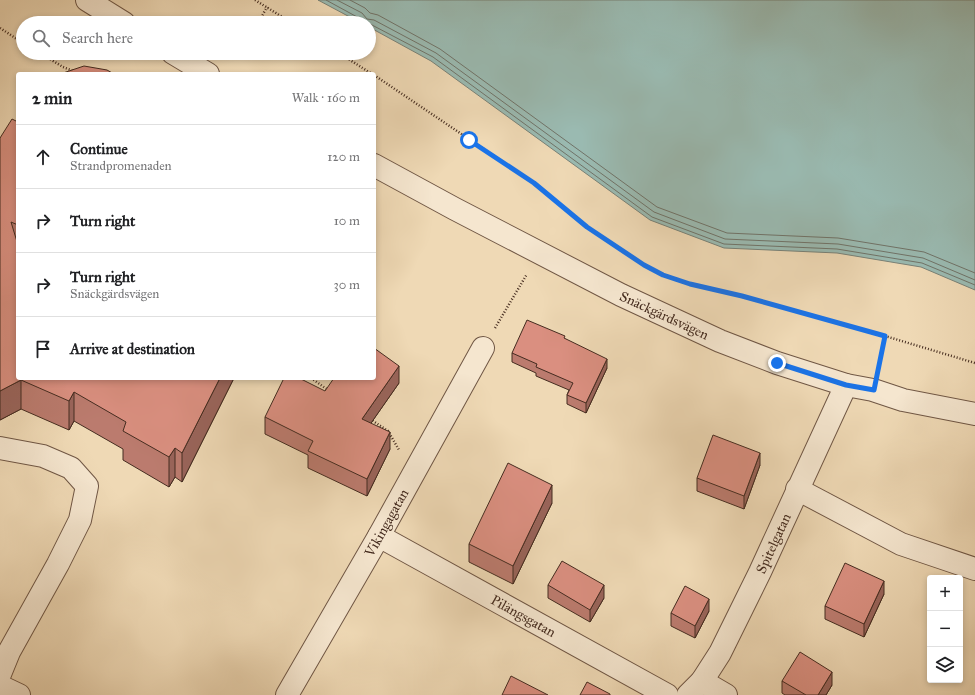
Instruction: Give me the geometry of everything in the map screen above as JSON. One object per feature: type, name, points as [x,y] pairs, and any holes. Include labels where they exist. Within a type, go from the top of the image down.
[{"type":"street","points":[[87,0],[113,16]]},
{"type":"street","points":[[185,60],[205,72]]},
{"type":"street","name":"Snäckgärdsvägen","points":[[376,166],[621,295],[720,340],[777,363],[846,385],[874,390],[903,400],[975,414]]},
{"type":"street","name":"Vikingagatan","points":[[287,695],[379,536],[483,348]]},
{"type":"street","name":"Spitelgatan","points":[[695,688],[723,646],[760,572],[846,385]]},
{"type":"street","points":[[0,448],[43,456],[72,468],[87,486],[80,520],[58,564],[4,649],[0,674]]},
{"type":"street","points":[[797,489],[901,544],[975,568]]},
{"type":"street","name":"Pilängsgatan","points":[[379,536],[667,695]]},
{"type":"street","points":[[0,686],[18,695]]},
{"type":"street","points":[[695,688],[726,695]]},
{"type":"path","points":[[255,0],[281,16]]},
{"type":"path","points":[[262,16],[267,7]]},
{"type":"path","points":[[0,28],[16,38]]},
{"type":"path","points":[[51,60],[63,68],[75,72]]},
{"type":"path","points":[[350,60],[368,72]]},
{"type":"path","points":[[376,77],[534,183],[587,227],[644,265],[663,275],[690,284],[742,296],[885,336],[975,363]]},
{"type":"path","points":[[483,348],[539,253]]},
{"type":"path","points":[[874,390],[885,336]]},
{"type":"path","points":[[314,380],[329,390]]},
{"type":"path","points":[[365,416],[388,431],[398,449],[410,480]]},
{"type":"water","points":[[318,0],[975,0],[975,290],[921,267],[837,253],[724,248],[650,220],[431,61],[376,31],[376,16],[348,16]]},
{"type":"building","points":[[84,66],[110,72],[66,72]]},
{"type":"building","points":[[12,119],[16,121],[16,224],[11,222],[16,238],[16,380],[21,380],[0,391],[0,138]]},
{"type":"building","points":[[527,320],[565,336],[564,338],[607,359],[586,403],[567,395],[573,383],[536,367],[537,364],[512,353]]},
{"type":"building","points":[[376,349],[399,366],[362,419],[390,432],[367,479],[308,451],[313,441],[265,417],[283,380],[303,380],[325,391],[333,380],[376,380]]},
{"type":"building","points":[[21,380],[219,380],[182,453],[175,448],[169,457],[123,431],[126,422],[74,392],[69,401]]},
{"type":"building","points":[[713,435],[760,453],[744,496],[697,478]]},
{"type":"building","points":[[508,463],[552,485],[513,566],[469,544]]},
{"type":"building","points":[[562,561],[604,585],[590,610],[548,585]]},
{"type":"building","points":[[845,563],[884,581],[864,624],[825,606]]},
{"type":"building","points":[[685,586],[709,599],[695,626],[671,613]]},
{"type":"building","points":[[800,652],[832,672],[818,695],[806,695],[782,681]]},
{"type":"building","points":[[511,676],[548,695],[502,695]]},
{"type":"building","points":[[587,682],[610,694],[610,695],[580,695]]},
{"type":"route","points":[[469,140],[534,183],[587,227],[644,265],[663,275],[690,284],[742,296],[885,336],[874,390],[846,385],[777,363]]}]
